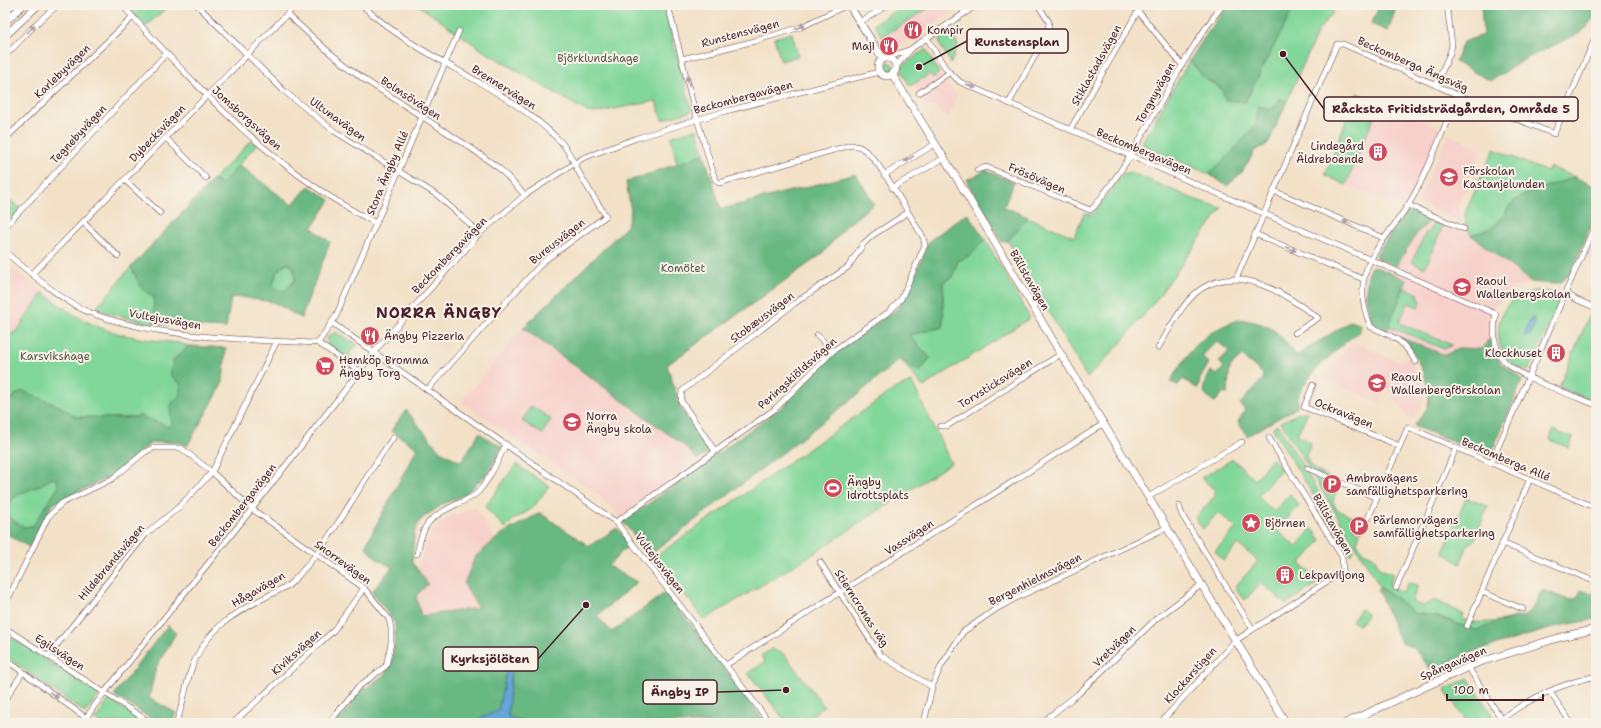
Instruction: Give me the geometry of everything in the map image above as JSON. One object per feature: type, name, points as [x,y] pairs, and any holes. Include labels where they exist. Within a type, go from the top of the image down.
[{"type":"street","points":[[5,22],[23,5]]},
{"type":"street","points":[[5,36],[38,5]]},
{"type":"street","points":[[5,56],[38,22],[58,5]]},
{"type":"street","name":"Jomsborgsvägen","points":[[122,5],[166,54],[244,131],[294,173],[336,201],[376,223]]},
{"type":"street","name":"Ultunavägen","points":[[197,5],[284,91],[334,131],[438,196],[480,233]]},
{"type":"street","name":"Dybecksvägen","points":[[32,274],[296,5]]},
{"type":"street","name":"Brennervägen","points":[[362,5],[389,27],[536,120],[561,142],[606,216]]},
{"type":"street","points":[[668,5],[697,119]]},
{"type":"street","points":[[848,5],[885,58],[894,61],[896,66]]},
{"type":"street","name":"Runstensvägen","points":[[682,59],[755,41],[801,27],[848,5]]},
{"type":"street","points":[[860,22],[888,5]]},
{"type":"street","points":[[959,5],[965,13]]},
{"type":"street","points":[[912,48],[896,66],[892,74],[884,75],[879,72],[878,65],[885,58],[912,48],[977,5]]},
{"type":"street","points":[[1009,103],[1048,32],[1049,22],[1038,5]]},
{"type":"street","points":[[1133,5],[1182,65]]},
{"type":"street","name":"Torgnyvägen","points":[[1090,210],[1094,207],[1130,156],[1182,65],[1208,23],[1223,5]]},
{"type":"street","points":[[1436,85],[1452,45],[1447,5]]},
{"type":"street","name":"Stiklastadsvägen","points":[[1070,130],[1138,11]]},
{"type":"street","name":"Bolmsövägen","points":[[287,14],[330,53],[365,80],[495,165],[520,187],[525,195]]},
{"type":"street","name":"Karlebyvägen","points":[[5,139],[133,17]]},
{"type":"street","name":"Stora Ängby Allé","points":[[318,343],[332,322],[459,31]]},
{"type":"street","name":"Beckomberga Ängsväg","points":[[1236,278],[1337,44],[1343,44],[1458,95],[1554,134],[1596,36]]},
{"type":"street","name":"Beckombergavägen","points":[[927,38],[949,73],[960,82],[1496,314],[1494,336],[1498,351],[1505,363],[1530,377]]},
{"type":"street","name":"Tegnebyvägen","points":[[5,227],[166,54]]},
{"type":"street","name":"Beckombergavägen","points":[[82,723],[104,693],[252,509],[374,351],[480,233],[525,195],[574,162],[637,138],[697,119],[879,72]]},
{"type":"street","points":[[918,93],[949,73]]},
{"type":"street","name":"Bällstavägen","points":[[892,74],[1166,528],[1286,723]]},
{"type":"street","points":[[1416,362],[1406,346],[1397,338],[1371,327],[1363,306],[1363,279],[1370,259],[1408,205],[1427,168],[1458,95]]},
{"type":"street","name":"Peringskiöldsvägen","points":[[616,522],[775,409],[832,352],[890,311],[901,299],[925,245],[923,237],[884,175],[869,153],[862,147],[851,145],[719,183],[715,179],[697,119]]},
{"type":"street","points":[[166,138],[206,178]]},
{"type":"street","points":[[884,175],[935,144]]},
{"type":"street","points":[[892,188],[944,158]]},
{"type":"street","name":"Frösövägen","points":[[977,170],[986,167],[1090,210]]},
{"type":"street","points":[[124,180],[160,213]]},
{"type":"street","points":[[1274,191],[1384,238]]},
{"type":"street","points":[[1408,205],[1464,229]]},
{"type":"street","name":"Stobæusvägen","points":[[715,452],[681,401],[682,391],[795,303],[848,267],[864,243],[873,235],[907,213]]},
{"type":"street","name":"Bureusvägen","points":[[427,390],[544,261],[606,216]]},
{"type":"street","points":[[83,222],[118,256]]},
{"type":"street","points":[[1491,463],[1530,377],[1596,223]]},
{"type":"street","points":[[1255,234],[1363,279]]},
{"type":"street","name":"Vultejusvägen","points":[[5,252],[32,274],[86,311],[135,326],[194,335],[318,343]]},
{"type":"street","points":[[1158,348],[1187,304],[1201,289],[1218,282],[1236,278],[1271,289],[1300,305],[1318,318],[1295,333]]},
{"type":"street","points":[[1566,293],[1575,299],[1596,308]]},
{"type":"street","name":"Vultejusvägen","points":[[332,322],[616,522],[770,723]]},
{"type":"street","points":[[817,335],[832,352]]},
{"type":"street","name":"Hildebrandsvägen","points":[[48,656],[146,534],[180,506],[212,472],[276,341]]},
{"type":"street","points":[[318,343],[359,371]]},
{"type":"street","name":"Torvsticksvägen","points":[[940,426],[947,426],[1061,354]]},
{"type":"street","points":[[1530,377],[1596,405]]},
{"type":"street","name":"Ockravägen","points":[[1313,385],[1304,407],[1400,446]]},
{"type":"street","name":"Vassvägen","points":[[726,666],[1103,424]]},
{"type":"street","name":"Beckomberga Allé","points":[[1400,446],[1408,427],[1596,508]]},
{"type":"street","name":"Hågavägen","points":[[176,723],[183,704],[191,670],[204,642],[228,618],[289,585],[316,553],[393,438]]},
{"type":"street","name":"Bällstavägen","points":[[1235,641],[1252,628],[1343,571],[1342,557],[1269,438]]},
{"type":"street","points":[[1148,497],[1242,442]]},
{"type":"street","points":[[417,554],[420,537],[427,522],[447,509],[477,493],[489,476],[506,444]]},
{"type":"street","points":[[1360,533],[1366,524],[1376,498],[1400,446]]},
{"type":"street","name":"Snorrevägen","points":[[5,605],[48,517],[62,503],[112,479],[153,448],[181,448],[212,472],[252,509],[299,544],[316,553],[364,588],[389,619],[391,628],[390,654],[386,666],[358,687],[329,723]]},
{"type":"street","points":[[1396,588],[1456,448]]},
{"type":"street","points":[[1306,468],[1376,498]]},
{"type":"street","points":[[1467,626],[1530,479]]},
{"type":"street","points":[[1179,506],[1182,515],[1252,628]]},
{"type":"street","name":"Bergenhielmsvägen","points":[[924,723],[932,687],[941,666],[963,632],[996,609],[1088,563],[1166,528]]},
{"type":"street","points":[[1502,543],[1596,582]]},
{"type":"street","name":"Stierncronas väg","points":[[820,562],[880,654],[932,687]]},
{"type":"street","name":"Vretvägen","points":[[1041,723],[1078,694],[1156,620],[1201,584]]},
{"type":"street","name":"Kiviksvägen","points":[[233,723],[334,632],[364,588]]},
{"type":"street","points":[[1482,592],[1523,609]]},
{"type":"street","name":"Egilsvägen","points":[[5,628],[104,693]]},
{"type":"street","name":"Spångavägen","points":[[1346,723],[1468,667],[1562,637],[1596,629]]},
{"type":"street","name":"Klockarstigen","points":[[1160,723],[1235,641]]},
{"type":"street","points":[[5,659],[86,718]]},
{"type":"street","points":[[1468,667],[1503,721]]},
{"type":"street","points":[[5,700],[24,672]]},
{"type":"street","points":[[1497,723],[1503,721],[1525,703],[1579,680],[1596,676]]},
{"type":"street","points":[[1550,692],[1571,723]]},
{"type":"street","points":[[104,693],[151,723]]},
{"type":"shaded area","points":[[934,5],[957,5],[959,9],[888,53],[880,39]]},
{"type":"shaded area","points":[[939,73],[945,83],[957,94],[948,117],[934,107],[926,107],[913,85],[930,74],[933,78]]},
{"type":"shaded area","points":[[1380,103],[1441,128],[1412,195],[1402,208],[1346,185]]},
{"type":"shaded area","name":"Förskolan Kastanjelunden","points":[[1448,134],[1470,143],[1480,151],[1458,206],[1461,222],[1418,203]]},
{"type":"shaded area","name":"Raoul Wallenbergskolan","points":[[1433,218],[1471,235],[1531,282],[1509,291],[1494,307],[1489,319],[1489,339],[1482,349],[1460,348],[1445,355],[1387,331],[1407,280],[1392,274],[1400,257],[1418,232]]},
{"type":"shaded area","points":[[1596,233],[1596,264],[1585,259]]},
{"type":"shaded area","points":[[5,263],[43,292],[17,331],[5,337]]},
{"type":"shaded area","name":"Norra Ängby skola","points":[[523,328],[686,447],[697,460],[620,516],[598,494],[461,402]]},
{"type":"shaded area","name":"Raoul Wallenbergförskolan","points":[[1354,342],[1397,361],[1401,362],[1409,357],[1411,359],[1424,387],[1424,398],[1423,406],[1411,421],[1387,387],[1380,402],[1322,379],[1333,364]]},
{"type":"shaded area","points":[[475,507],[495,540],[475,557],[478,608],[421,617],[416,596],[428,584],[418,570],[424,548],[432,531],[438,524],[454,514],[466,512]]},
{"type":"green space","points":[[126,5],[170,5],[145,27]]},
{"type":"green space","name":"Björklundshage","points":[[418,5],[663,5],[692,111],[662,120],[656,101],[594,113],[587,112],[482,50]]},
{"type":"green space","points":[[904,5],[934,5],[882,37],[874,24]]},
{"type":"green space","points":[[1228,5],[1295,5],[1245,102],[1225,100],[1222,89],[1204,78],[1190,60]]},
{"type":"green space","points":[[1295,5],[1336,5],[1332,14],[1318,31],[1268,144],[1255,150],[1242,172],[1229,183],[1145,146],[1142,142],[1190,60],[1204,78],[1245,102]]},
{"type":"green space","points":[[1380,5],[1397,5],[1388,31],[1371,24]]},
{"type":"green space","points":[[1481,5],[1596,5],[1596,15],[1582,32],[1523,60],[1491,81],[1455,62],[1463,42],[1483,35]]},
{"type":"green space","points":[[951,32],[958,45],[951,63],[940,45],[940,38]]},
{"type":"green space","points":[[792,33],[798,56],[781,61],[774,38]]},
{"type":"green space","points":[[926,49],[939,73],[933,78],[930,74],[910,86],[902,72],[903,65]]},
{"type":"green space","points":[[889,62],[894,67],[889,72],[884,67]]},
{"type":"green space","points":[[1357,93],[1380,103],[1346,185],[1325,175]]},
{"type":"green space","points":[[1280,99],[1287,101],[1268,144],[1255,150],[1242,172],[1227,186],[1209,174],[1228,156],[1256,125],[1258,106],[1271,110]]},
{"type":"green space","points":[[695,129],[697,130],[704,154],[677,164],[671,137]]},
{"type":"green space","points":[[251,141],[256,145],[222,184],[213,180]]},
{"type":"green space","points":[[1494,149],[1547,172],[1550,167],[1575,177],[1534,191],[1519,198],[1512,203],[1498,223],[1486,230],[1471,235],[1466,226],[1465,213]]},
{"type":"green space","name":"Komötet","points":[[704,154],[721,209],[856,174],[874,204],[847,225],[822,254],[667,365],[681,409],[711,451],[697,460],[686,447],[523,328],[627,226],[631,211],[626,182]]},
{"type":"green space","points":[[239,165],[292,205],[309,186],[330,200],[312,228],[330,242],[301,318],[273,302],[240,297],[231,298],[226,328],[153,324],[154,297],[142,289],[131,267],[213,180],[222,184]],"holes":[[[288,263],[294,268],[295,280],[284,291],[278,290],[273,285],[279,269]]]},
{"type":"green space","points":[[985,170],[1014,182],[1004,207],[1028,217],[1008,241],[1002,242],[966,180]]},
{"type":"green space","points":[[1130,172],[1196,200],[1222,208],[1156,300],[1120,344],[1087,378],[1008,241],[1028,217],[1074,237],[1084,213],[1092,215],[1123,174]]},
{"type":"green space","points":[[1575,177],[1596,187],[1596,214],[1571,273],[1562,281],[1553,284],[1531,282],[1471,235],[1486,230],[1498,223],[1510,205],[1519,198],[1534,191]]},
{"type":"green space","points":[[5,196],[21,209],[11,220],[5,215]]},
{"type":"green space","points":[[1409,209],[1433,218],[1418,232],[1396,266],[1376,258],[1376,254]]},
{"type":"green space","points":[[967,213],[985,239],[971,255],[958,261],[952,277],[943,282],[943,327],[909,335],[930,358],[920,372],[900,359],[856,396],[650,555],[623,522],[782,407],[833,355],[898,308],[912,282],[929,241]]},
{"type":"green space","points":[[1434,222],[1443,226],[1425,268],[1412,262],[1426,232],[1429,233]]},
{"type":"green space","points":[[985,239],[1030,318],[923,387],[900,359],[920,371],[930,358],[909,335],[943,327],[943,282],[952,277],[958,261],[971,255]]},
{"type":"green space","points":[[288,263],[294,268],[295,280],[284,291],[278,290],[273,285],[275,278],[279,269]]},
{"type":"green space","points":[[1374,266],[1407,280],[1387,331],[1373,325],[1368,310],[1366,290],[1370,268]]},
{"type":"green space","points":[[131,267],[142,288],[154,297],[153,324],[107,313],[97,307]]},
{"type":"green space","points":[[1397,285],[1417,293],[1421,302],[1418,307],[1408,303],[1399,323],[1452,345],[1444,349],[1381,323]]},
{"type":"green space","points":[[1534,291],[1554,292],[1561,299],[1529,370],[1526,371],[1510,362],[1505,355],[1501,347],[1498,329],[1503,312],[1508,305],[1519,296]]},
{"type":"green space","name":"Karsvikshage","points":[[43,292],[76,316],[106,330],[122,335],[179,343],[189,346],[173,360],[171,376],[181,384],[179,397],[170,407],[172,423],[169,427],[141,416],[125,418],[76,417],[61,407],[15,395],[5,408],[5,337],[17,331]]},
{"type":"green space","points":[[1593,307],[1596,309],[1596,402],[1559,387]]},
{"type":"green space","points":[[1240,319],[1267,326],[1279,334],[1296,356],[1351,321],[1361,325],[1360,331],[1325,361],[1307,380],[1298,397],[1298,407],[1247,436],[1238,422],[1245,410],[1240,404],[1263,379],[1263,374],[1242,356],[1230,367],[1227,395],[1224,392],[1215,402],[1204,393],[1204,385],[1211,371],[1217,375],[1224,367],[1219,362],[1229,351],[1217,341],[1202,356],[1209,363],[1200,379],[1198,389],[1183,379],[1178,385],[1170,382],[1184,360],[1198,343],[1216,330]]},
{"type":"green space","points":[[335,332],[358,345],[351,351],[349,359],[328,345],[327,338]]},
{"type":"green space","points":[[1397,336],[1445,355],[1460,348],[1482,349],[1489,339],[1500,363],[1520,377],[1522,381],[1492,451],[1484,454],[1414,426],[1427,408],[1429,401],[1427,384],[1416,357],[1407,344]]},
{"type":"green space","points":[[189,346],[226,348],[223,382],[187,446],[182,443],[151,443],[111,476],[53,504],[29,547],[5,533],[5,408],[15,395],[23,391],[61,407],[76,417],[125,418],[141,416],[169,427],[172,423],[170,411],[171,405],[175,399],[179,397],[181,384],[171,376],[172,366],[178,355]],"holes":[[[52,478],[56,479],[59,486],[33,526],[23,527],[8,517],[10,503],[16,496]]]},
{"type":"green space","name":"Ängby idrottsplats","points":[[912,382],[951,463],[813,554],[704,620],[656,556],[896,388]]},
{"type":"green space","points":[[531,406],[551,419],[542,434],[522,421]]},
{"type":"green space","points":[[406,410],[440,451],[461,462],[479,433],[502,447],[488,473],[464,495],[443,504],[420,520],[414,533],[412,562],[428,584],[416,596],[421,616],[478,608],[464,584],[475,557],[503,533],[540,513],[589,546],[617,528],[630,544],[608,566],[637,582],[597,616],[612,632],[666,592],[766,723],[534,723],[508,718],[511,666],[508,665],[498,710],[472,723],[335,723],[344,715],[358,694],[385,674],[392,660],[395,638],[395,623],[372,592],[392,567],[377,559],[365,546],[417,448],[391,431]]},
{"type":"green space","points":[[1300,412],[1308,412],[1297,435],[1311,443],[1306,456],[1308,461],[1314,469],[1328,477],[1324,486],[1336,492],[1333,501],[1336,509],[1357,519],[1353,528],[1360,533],[1357,543],[1363,552],[1373,556],[1380,569],[1393,574],[1389,585],[1403,593],[1408,582],[1418,585],[1412,602],[1423,606],[1435,600],[1463,614],[1461,619],[1468,621],[1490,622],[1518,617],[1476,631],[1465,629],[1448,620],[1414,613],[1381,588],[1281,422]]},
{"type":"green space","points":[[1278,425],[1354,551],[1350,555],[1274,431],[1273,427]]},
{"type":"green space","points":[[1553,430],[1573,438],[1569,448],[1550,440]]},
{"type":"green space","points":[[1272,458],[1281,469],[1258,496],[1274,512],[1290,494],[1299,506],[1277,530],[1296,547],[1312,528],[1321,540],[1300,564],[1321,581],[1286,604],[1261,583],[1245,600],[1235,587],[1258,561],[1238,544],[1223,561],[1215,551],[1236,528],[1218,512],[1203,529],[1195,518],[1216,495],[1214,493],[1216,491],[1201,478],[1233,459],[1255,480]]},
{"type":"green space","points":[[516,464],[549,486],[533,508],[513,520],[505,528],[485,507]]},
{"type":"green space","points":[[52,478],[56,479],[59,486],[33,526],[23,527],[8,517],[10,503],[16,496]]},
{"type":"green space","points":[[1466,498],[1488,506],[1473,543],[1469,542],[1460,564],[1443,552]]},
{"type":"green space","points":[[1381,588],[1414,613],[1435,616],[1476,630],[1512,618],[1525,616],[1530,612],[1542,590],[1569,600],[1577,598],[1581,590],[1592,594],[1596,589],[1596,619],[1559,626],[1466,654],[1433,672],[1413,647],[1401,643],[1378,590]]},
{"type":"green space","points":[[1361,609],[1368,615],[1359,625],[1352,621]]},
{"type":"green space","points":[[168,625],[176,633],[156,667],[149,698],[176,713],[172,723],[158,723],[114,695]]},
{"type":"green space","points":[[5,633],[99,695],[85,713],[5,656]]},
{"type":"green space","points":[[771,649],[784,654],[824,706],[802,723],[787,723],[748,673],[765,662],[761,656]]},
{"type":"green space","points":[[1468,678],[1491,713],[1492,719],[1489,723],[1467,723],[1445,690]]},
{"type":"green space","points":[[109,700],[146,723],[99,723],[95,720]]},
{"type":"water","points":[[1533,317],[1535,323],[1530,335],[1525,336],[1527,326]]},
{"type":"water","points":[[508,665],[511,666],[508,717],[534,723],[472,723],[498,710]]},
{"type":"place","name":"Kompir","points":[[913,30]]},
{"type":"place","name":"Maji","points":[[889,46]]},
{"type":"place","name":"Råcksta Fritidsträdgården, Område 5","points":[[1283,54]]},
{"type":"place","name":"Runstensplan","points":[[919,67]]},
{"type":"place","name":"Lindegård Äldreboende","points":[[1378,152]]},
{"type":"place","name":"Förskolan Kastanjelunden","points":[[1449,177]]},
{"type":"place","name":"Raoul Wallenbergskolan","points":[[1462,287]]},
{"type":"place","name":"Ängby Pizzeria","points":[[370,336]]},
{"type":"place","name":"Klockhuset","points":[[1556,353]]},
{"type":"place","name":"Hemköp Bromma Ängby Torg","points":[[325,366]]},
{"type":"place","name":"Raoul Wallenbergförskolan","points":[[1377,383]]},
{"type":"place","name":"Norra Ängby skola","points":[[572,422]]},
{"type":"place","name":"Ambravägens samfällighetsparkering","points":[[1332,484]]},
{"type":"place","name":"Ängby idrottsplats","points":[[833,488]]},
{"type":"place","name":"Björnen","points":[[1251,523]]},
{"type":"place","name":"Pärlemorvägens samfällighetsparkering","points":[[1359,526]]},
{"type":"place","name":"Lekpaviljong","points":[[1285,575]]},
{"type":"place","name":"Kyrksjölöten","points":[[586,605]]},
{"type":"place","name":"Ängby IP","points":[[786,690]]},
{"type":"district","name":"NORRA ÄNGBY","points":[[439,313]]}]
